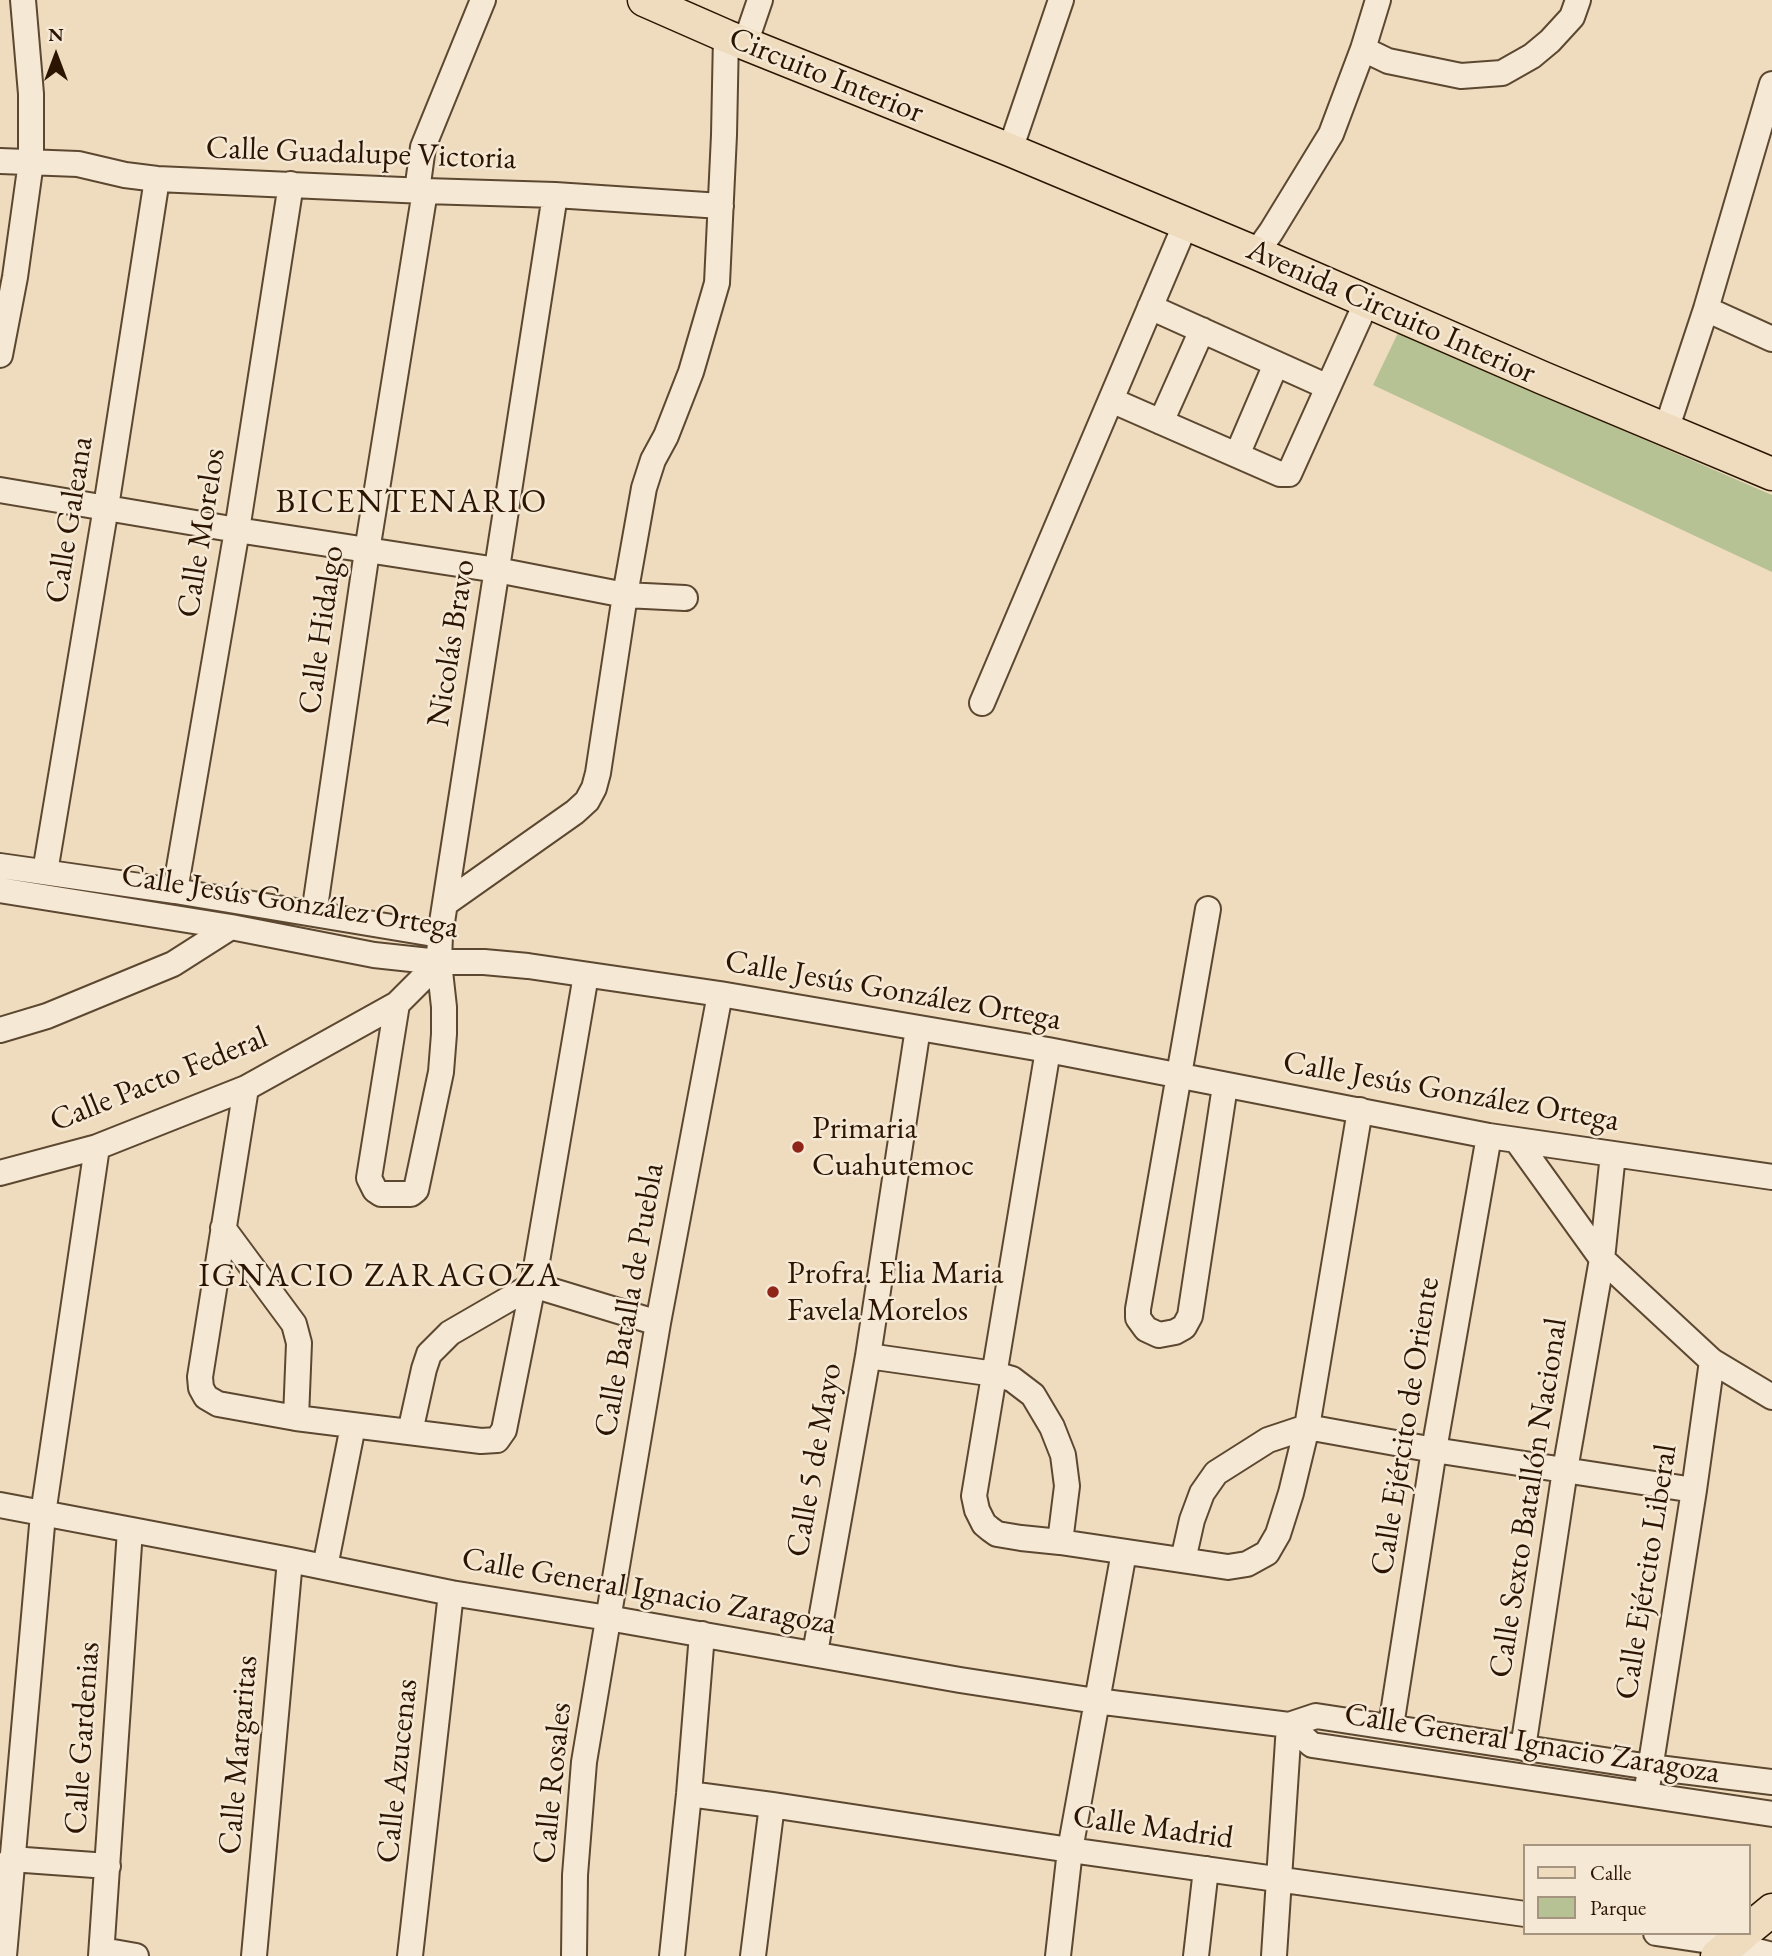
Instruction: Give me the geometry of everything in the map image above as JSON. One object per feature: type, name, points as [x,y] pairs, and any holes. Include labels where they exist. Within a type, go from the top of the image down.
[{"type":"main road","name":"Circuito Interior","points":[[644,0],[736,40],[1010,150]]},
{"type":"main road","name":"Avenida Circuito Interior","points":[[1010,150],[1772,474]]},
{"type":"main road","points":[[1751,1927],[1772,1910]]},
{"type":"street","points":[[0,355],[7,277],[31,162],[31,94],[23,0]]},
{"type":"street","name":"Calle Hidalgo","points":[[314,914],[421,191],[423,147],[482,0]]},
{"type":"street","points":[[446,903],[575,811],[587,801],[594,788],[644,488],[653,460],[666,436],[691,372],[717,283],[736,40],[760,0]]},
{"type":"street","points":[[1010,150],[1061,0]]},
{"type":"street","points":[[1256,253],[1331,134],[1378,0]]},
{"type":"street","points":[[1363,49],[1388,61],[1461,76],[1502,73],[1532,56],[1550,41],[1572,17],[1578,0]]},
{"type":"street","points":[[1666,430],[1766,126],[1772,84]]},
{"type":"street","name":"Calle Guadalupe Victoria","points":[[0,161],[89,165],[125,175],[157,179],[555,195],[721,206]]},
{"type":"street","name":"Calle Galeana","points":[[45,872],[157,179]]},
{"type":"street","name":"Calle Morelos","points":[[175,891],[237,530],[291,184]]},
{"type":"street","name":"Nicolás Bravo","points":[[397,1004],[369,1178],[374,1190],[381,1194],[411,1194],[418,1187],[441,1072],[444,1007],[439,962],[440,935],[555,195]]},
{"type":"street","points":[[982,703],[1186,223]]},
{"type":"street","points":[[1111,400],[1280,474],[1289,474],[1367,301]]},
{"type":"street","points":[[1150,307],[1328,387]]},
{"type":"street","points":[[1706,309],[1772,339]]},
{"type":"street","points":[[1161,422],[1202,330]]},
{"type":"street","points":[[1237,455],[1276,364]]},
{"type":"street","points":[[0,490],[497,570],[625,595],[685,598]]},
{"type":"street","name":"Calle Jesús González Ortega","points":[[0,866],[175,891],[440,935]]},
{"type":"street","name":"Calle Jesús González Ortega","points":[[0,890],[231,927],[374,955],[439,962],[517,965],[720,994],[1048,1050],[1517,1141],[1772,1177]]},
{"type":"street","points":[[1208,909],[1138,1309],[1138,1318],[1146,1329],[1159,1335],[1184,1327],[1190,1316],[1225,1086]]},
{"type":"street","points":[[0,1030],[47,1016],[173,964],[231,927]]},
{"type":"street","name":"Calle Pacto Federal","points":[[0,1173],[97,1147],[246,1088],[397,1004],[439,962]]},
{"type":"street","points":[[246,1088],[200,1377],[201,1388],[206,1397],[218,1404],[296,1418],[481,1441],[497,1440],[504,1430],[533,1285],[586,975]]},
{"type":"street","name":"Calle Batalla de Puebla","points":[[608,1618],[658,1323],[720,994]]},
{"type":"street","name":"Calle 5 de Mayo","points":[[815,1653],[868,1356],[918,1028]]},
{"type":"street","points":[[1048,1050],[974,1496],[984,1524],[997,1534],[1228,1567],[1247,1564],[1267,1553],[1278,1534],[1307,1427],[1360,1110]]},
{"type":"street","name":"Calle Ejército de Oriente","points":[[1391,1727],[1434,1450],[1489,1136]]},
{"type":"street","points":[[1517,1141],[1602,1259],[1712,1361],[1772,1397]]},
{"type":"street","points":[[4,1956],[43,1514],[97,1147]]},
{"type":"street","name":"Calle Sexto Batallón Nacional","points":[[1523,1748],[1565,1470],[1602,1259],[1613,1154]]},
{"type":"street","points":[[223,1228],[295,1324],[299,1343],[296,1418]]},
{"type":"street","points":[[410,1432],[429,1354],[450,1333],[533,1285],[658,1323]]},
{"type":"street","points":[[868,1356],[995,1374],[1012,1379],[1033,1395],[1052,1427],[1063,1455],[1067,1486],[1060,1542]]},
{"type":"street","name":"Calle Ejército Liberal","points":[[1645,1794],[1712,1361]]},
{"type":"street","points":[[325,1567],[353,1426]]},
{"type":"street","points":[[1183,1560],[1192,1520],[1202,1493],[1216,1474],[1268,1440],[1307,1427],[1434,1450],[1694,1490]]},
{"type":"street","name":"Calle General Ignacio Zaragoza","points":[[0,1505],[451,1593],[960,1679],[1289,1726],[1316,1716],[1650,1767],[1772,1782]]},
{"type":"street","name":"Calle Gardenias","points":[[101,1953],[130,1530]]},
{"type":"street","points":[[1058,1956],[1070,1850],[1124,1552]]},
{"type":"street","name":"Calle Margaritas","points":[[254,1956],[290,1560]]},
{"type":"street","name":"Calle Azucenas","points":[[410,1956],[451,1593]]},
{"type":"street","name":"Calle Rosales","points":[[574,1956],[575,1875],[584,1762],[608,1618]]},
{"type":"street","points":[[672,1956],[702,1634]]},
{"type":"street","points":[[1274,1956],[1289,1726]]},
{"type":"street","name":"Calle General Ignacio Zaragoza","points":[[1289,1726],[1312,1745],[1772,1814]]},
{"type":"street","points":[[1445,1764],[1449,1736]]},
{"type":"street","points":[[1546,1779],[1550,1752]]},
{"type":"street","name":"Calle Madrid","points":[[689,1794],[1524,1914]]},
{"type":"street","points":[[753,1956],[772,1805]]},
{"type":"street","points":[[11,1859],[108,1866]]},
{"type":"street","points":[[1196,1956],[1206,1869]]},
{"type":"street","points":[[1679,1935],[1735,1940],[1772,1955]]},
{"type":"street","points":[[101,1953],[136,1956]]},
{"type":"green space","points":[[1398,333],[1772,495],[1772,572],[1373,385]]},
{"type":"place","name":"Primaria Cuahutemoc","points":[[798,1147]]},
{"type":"place","name":"Profra. Elia Maria Favela Morelos","points":[[773,1292]]},
{"type":"district","name":"BICENTENARIO","points":[[412,503]]},
{"type":"district","name":"IGNACIO ZARAGOZA","points":[[380,1277]]}]
